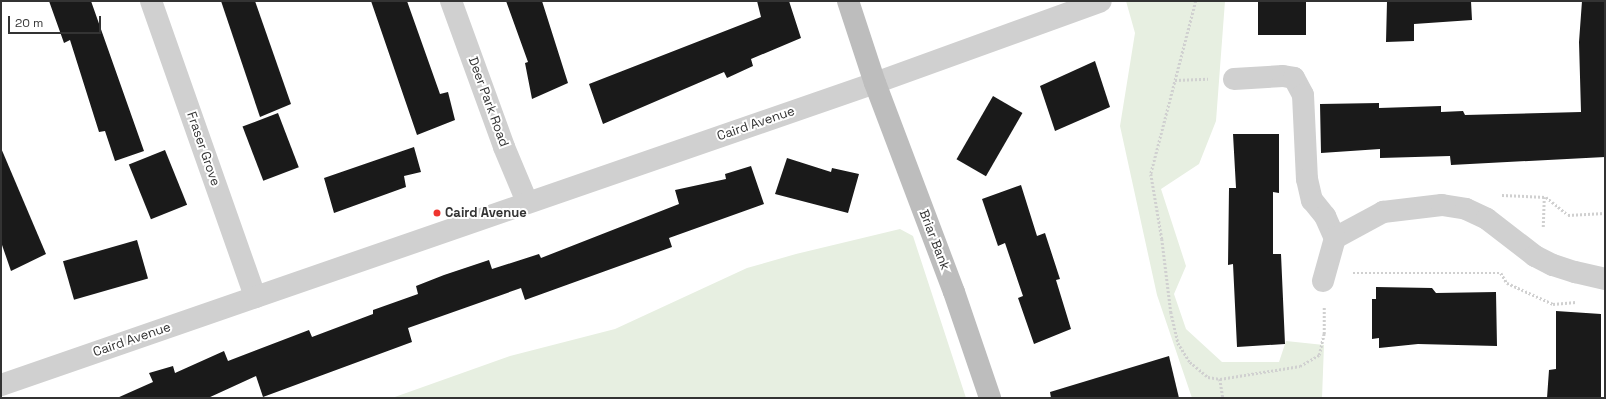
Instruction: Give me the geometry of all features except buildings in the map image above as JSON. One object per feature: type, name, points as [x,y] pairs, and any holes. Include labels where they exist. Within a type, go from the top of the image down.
[{"type":"street","name":"Fraser Grove","points":[[151,1],[255,297]]},
{"type":"street","name":"Deer Park Road","points":[[451,1],[504,147],[527,202]]},
{"type":"street","name":"Briar Bank","points":[[848,1],[875,83],[954,292],[990,398]]},
{"type":"street","name":"Caird Avenue","points":[[1,385],[875,83],[1101,1]]},
{"type":"street","points":[[1234,79],[1283,76],[1294,78],[1303,95],[1307,179],[1312,200],[1325,216],[1335,238],[1325,274]]},
{"type":"street","points":[[1335,238],[1384,212],[1442,205],[1466,209],[1487,219],[1535,256],[1553,265],[1602,279]]},
{"type":"path","points":[[1196,1],[1151,174],[1162,239],[1171,312],[1178,343],[1190,362],[1208,377],[1220,379],[1300,366],[1319,355],[1324,334],[1325,274],[1501,273],[1507,283],[1552,304],[1597,297],[1602,279]]},
{"type":"path","points":[[1175,80],[1234,79]]},
{"type":"path","points":[[1496,195],[1546,197],[1568,214],[1605,213]]},
{"type":"path","points":[[1220,379],[1223,398]]},
{"type":"shaded area","points":[[1126,1],[1225,1],[1216,121],[1199,164],[1161,189],[1186,266],[1174,294],[1186,329],[1222,362],[1279,362],[1286,341],[1324,345],[1322,398],[1192,398],[1157,295],[1120,126],[1135,33]]},
{"type":"shaded area","points":[[900,229],[913,236],[966,398],[392,398],[510,356],[615,329],[747,268],[796,254]]},
{"type":"place","name":"Caird Avenue","points":[[437,213]]}]
